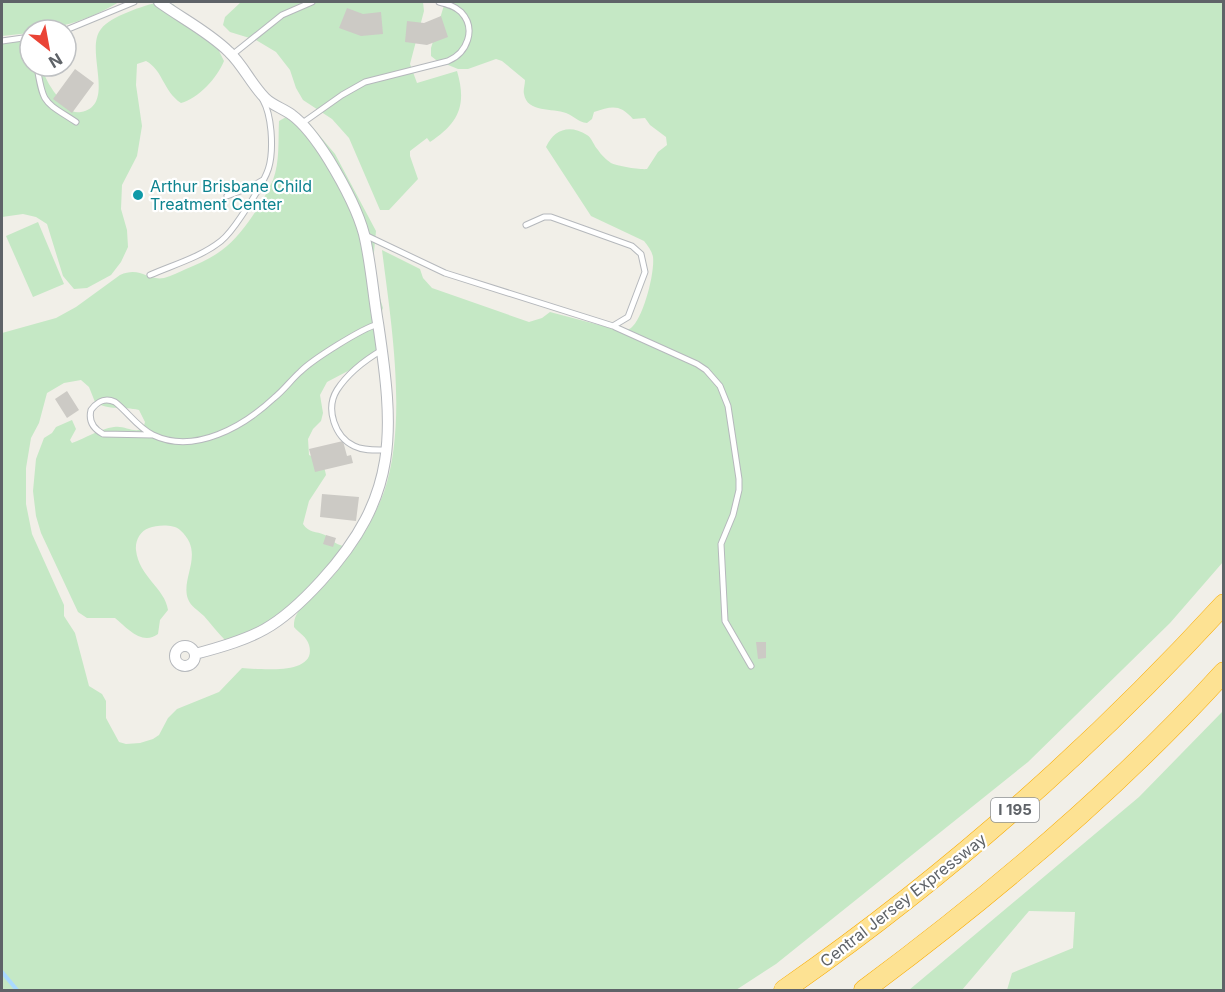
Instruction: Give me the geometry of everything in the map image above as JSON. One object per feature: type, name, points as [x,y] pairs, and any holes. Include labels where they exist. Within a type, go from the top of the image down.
[{"type":"highway","name":"Central Jersey Expressway","points":[[784,990],[890,913],[1013,811],[1143,689],[1224,604]]},
{"type":"highway","name":"I 195","points":[[864,990],[938,934],[1051,840],[1160,737],[1224,672]]},
{"type":"street","points":[[159,2],[220,44],[232,55],[269,102],[286,110],[301,124],[318,144],[338,176],[364,235],[388,399],[387,450],[381,484],[366,522],[348,548],[290,613],[255,635],[231,645],[195,654]]},
{"type":"lane","points":[[78,25],[134,2]]},
{"type":"lane","points":[[232,55],[282,15],[312,2]]},
{"type":"lane","points":[[301,124],[365,82],[448,61],[460,55],[467,45],[468,26],[465,18],[459,11],[439,2]]},
{"type":"lane","points":[[2,41],[18,39]]},
{"type":"lane","points":[[39,78],[43,97],[49,104],[76,122]]},
{"type":"lane","points":[[150,275],[208,250],[221,241],[233,229],[266,177],[273,154],[270,119],[256,88]]},
{"type":"lane","points":[[270,119],[274,110],[286,110]]},
{"type":"lane","points":[[227,196],[251,188],[266,177]]},
{"type":"lane","points":[[526,225],[544,216],[551,217],[638,250],[645,272],[628,317],[613,326]]},
{"type":"lane","points":[[364,235],[445,273],[613,326],[697,364],[714,378],[728,406],[739,479],[733,514],[721,544],[725,621],[751,666]]},
{"type":"lane","points":[[153,435],[103,434],[91,423],[91,410],[100,401],[112,400],[153,435],[163,439],[189,441],[224,432],[269,403],[305,367],[364,328],[378,324]]},
{"type":"lane","points":[[382,350],[364,361],[338,389],[332,413],[337,430],[349,444],[363,449],[387,450]]},
{"type":"green space","points":[[2,2],[119,2],[99,13],[78,20],[78,18],[18,18],[18,34],[2,36]]},
{"type":"green space","points":[[159,2],[173,4],[216,45],[224,61],[207,86],[194,97],[181,103],[170,93],[152,65],[146,61],[137,64],[136,85],[142,126],[137,156],[122,185],[121,209],[127,230],[128,247],[121,262],[111,275],[87,288],[74,289],[63,276],[47,224],[36,217],[23,214],[2,217],[2,39],[18,39],[18,78],[46,78],[71,111],[81,112],[91,107],[97,99],[99,88],[96,50],[97,38],[101,29],[112,20]]},
{"type":"green space","points":[[241,2],[423,2],[424,11],[410,64],[417,83],[457,71],[460,83],[460,103],[458,112],[448,128],[430,142],[427,138],[410,151],[418,179],[389,210],[380,210],[349,138],[332,119],[303,100],[290,70],[276,52],[256,40],[230,32],[223,25],[225,17]]},
{"type":"green space","points":[[445,2],[1223,2],[1223,562],[1170,623],[1028,762],[776,964],[736,990],[2,990],[2,333],[56,318],[76,307],[120,275],[133,272],[153,278],[164,278],[205,261],[230,244],[244,228],[269,189],[277,166],[279,121],[288,116],[309,123],[335,154],[376,231],[372,273],[383,308],[379,319],[383,346],[365,362],[327,382],[320,395],[323,413],[321,421],[313,429],[308,439],[309,455],[320,462],[326,475],[309,501],[303,524],[310,530],[325,535],[343,546],[332,571],[293,606],[257,631],[225,640],[191,604],[186,591],[191,565],[191,548],[180,530],[169,526],[146,529],[137,540],[136,547],[142,568],[166,602],[168,610],[160,620],[158,634],[152,637],[141,637],[115,618],[87,618],[78,612],[41,533],[36,516],[33,491],[36,459],[44,438],[56,427],[72,420],[76,429],[70,440],[72,443],[108,428],[143,429],[145,422],[139,410],[100,405],[95,402],[89,387],[81,380],[64,383],[47,393],[39,423],[31,438],[26,468],[26,504],[32,534],[64,605],[64,616],[75,633],[89,686],[102,694],[106,701],[106,718],[119,742],[126,744],[153,739],[159,735],[168,718],[177,709],[219,692],[242,668],[273,669],[296,666],[305,662],[309,655],[308,642],[294,627],[296,615],[332,578],[358,543],[379,505],[391,464],[395,435],[395,372],[382,250],[420,269],[423,278],[432,288],[529,322],[542,318],[550,312],[622,331],[631,328],[640,315],[652,274],[651,251],[644,241],[591,216],[546,147],[558,132],[575,130],[589,136],[601,154],[611,163],[629,168],[647,169],[658,152],[667,145],[666,137],[650,125],[645,118],[633,119],[620,109],[611,108],[594,112],[592,119],[587,123],[566,113],[535,107],[526,100],[525,80],[502,61],[496,59],[468,69],[458,69],[436,60],[431,56],[431,48]]},
{"type":"green space","points":[[38,222],[64,284],[33,297],[6,236]]},
{"type":"green space","points":[[1223,711],[1223,990],[1007,990],[1012,973],[1073,948],[1075,912],[1029,911],[962,990],[909,990],[1139,797]]},
{"type":"building","points":[[347,8],[363,14],[381,12],[383,34],[361,36],[339,28]]},
{"type":"building","points":[[441,16],[448,37],[427,45],[405,42],[407,21],[424,23]]},
{"type":"building","points":[[78,71],[94,83],[72,113],[53,99],[68,78],[78,78]]},
{"type":"building","points":[[67,391],[79,410],[67,418],[55,399]]},
{"type":"building","points":[[343,441],[347,456],[351,455],[353,463],[315,472],[309,449]]},
{"type":"building","points":[[322,494],[359,497],[356,521],[320,517]]},
{"type":"building","points":[[326,535],[336,538],[333,547],[323,544]]},
{"type":"building","points":[[756,642],[766,642],[766,658],[758,659]]},
{"type":"waterway","points":[[2,972],[17,990]]},
{"type":"place","name":"Arthur Brisbane Child Treatment Center","points":[[138,195]]}]
